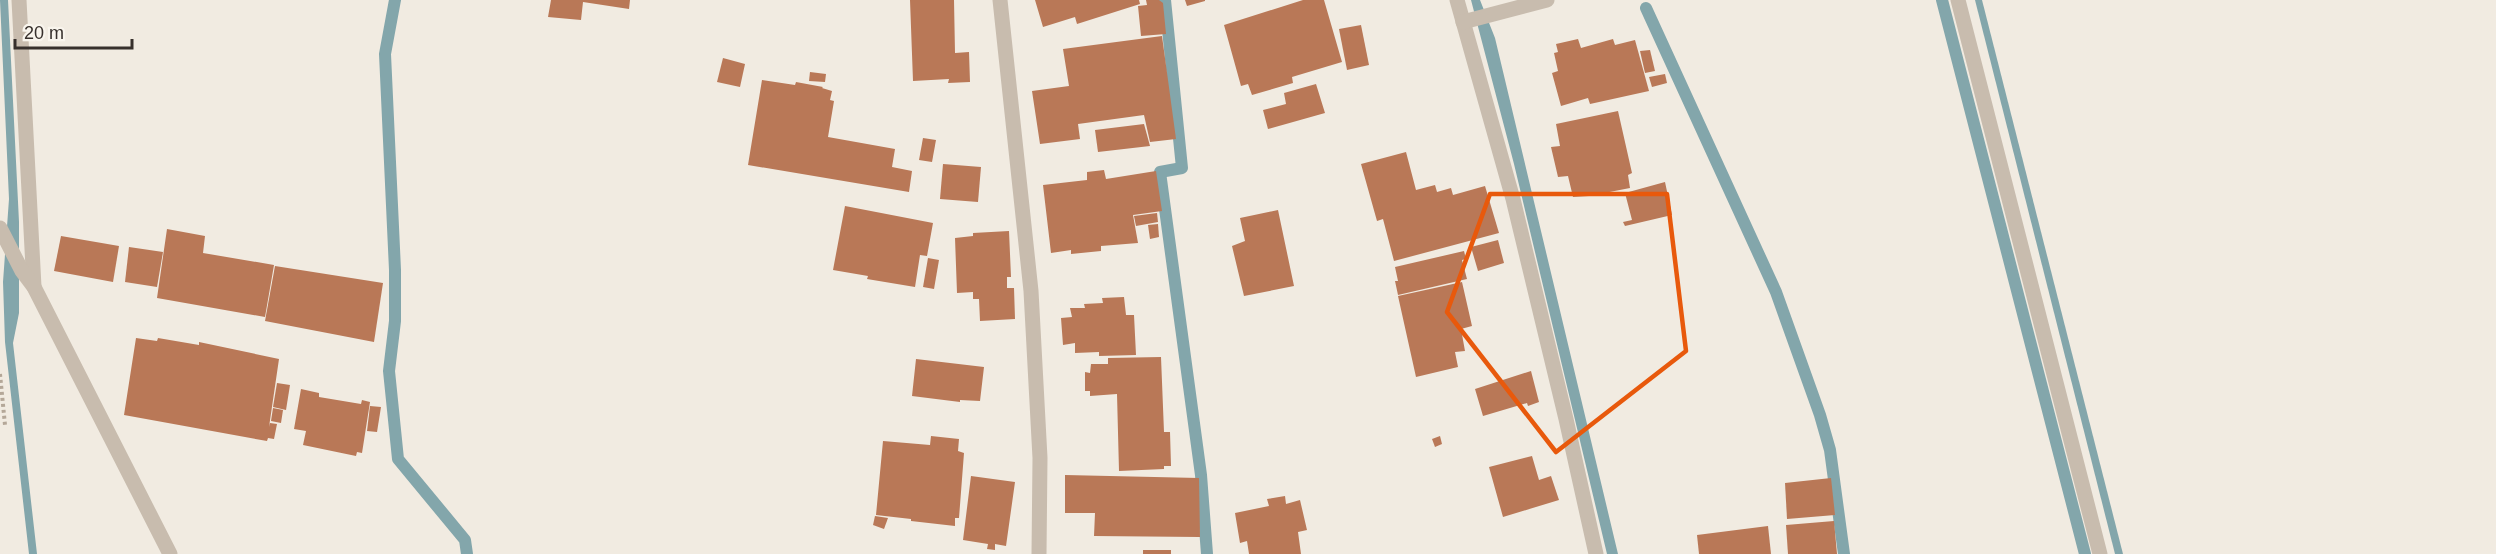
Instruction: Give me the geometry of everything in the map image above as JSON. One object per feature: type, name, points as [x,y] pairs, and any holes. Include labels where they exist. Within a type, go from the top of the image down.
[{"type":"street","points":[[19,0],[34,287]]},
{"type":"street","points":[[1000,0],[1031,291],[1040,458],[1039,554]]},
{"type":"street","points":[[1457,0],[1513,200],[1596,554]]},
{"type":"street","points":[[1463,22],[1547,0]]},
{"type":"street","points":[[1958,0],[2100,554]]},
{"type":"street","points":[[1,229],[22,271],[34,287],[170,554]]},
{"type":"path","points":[[0,374],[4,425]]},
{"type":"highlighted area","points":[[1490,194],[1667,194],[1686,351],[1556,452],[1447,312]]},
{"type":"water","points":[[0,0],[8,0],[19,222],[19,313],[13,343],[37,554],[29,554],[5,342],[3,282],[9,199]]},
{"type":"water","points":[[1471,0],[1480,0],[1495,38],[1618,554],[1607,554],[1514,164]]},
{"type":"water","points":[[1975,0],[1982,0],[2123,554],[2115,554]]},
{"type":"building","points":[[551,0],[630,0],[629,9],[583,2],[581,20],[548,17]]},
{"type":"building","points":[[910,0],[954,0],[955,53],[969,52],[970,82],[948,83],[949,79],[913,81]]},
{"type":"building","points":[[1035,0],[1139,0],[1140,4],[1077,24],[1075,17],[1043,27]]},
{"type":"building","points":[[1146,0],[1159,0],[1163,3],[1166,34],[1141,36],[1138,6],[1147,5]]},
{"type":"building","points":[[1185,0],[1205,0],[1205,1],[1187,6]]},
{"type":"building","points":[[1303,0],[1324,0],[1342,62],[1292,77],[1293,83],[1252,95],[1248,84],[1241,86],[1224,25]]},
{"type":"building","points":[[1361,25],[1369,65],[1347,70],[1339,29]]},
{"type":"building","points":[[1162,36],[1176,139],[1150,142],[1144,115],[1078,124],[1080,139],[1040,144],[1032,91],[1069,86],[1063,49]]},
{"type":"building","points":[[1578,39],[1581,48],[1613,39],[1615,45],[1635,40],[1649,91],[1590,104],[1588,98],[1561,106],[1552,73],[1558,71],[1554,53],[1558,52],[1556,44]]},
{"type":"building","points":[[1650,50],[1655,71],[1645,73],[1640,51]]},
{"type":"building","points":[[723,58],[745,64],[740,87],[717,82]]},
{"type":"building","points":[[810,72],[826,74],[825,82],[809,81]]},
{"type":"building","points":[[1665,74],[1667,83],[1652,87],[1649,77]]},
{"type":"building","points":[[762,80],[795,85],[796,82],[832,91],[830,100],[834,101],[828,137],[895,149],[892,167],[912,171],[909,192],[748,165]]},
{"type":"building","points":[[1316,84],[1325,113],[1268,129],[1263,110],[1286,104],[1284,93]]},
{"type":"building","points":[[1618,111],[1632,173],[1628,175],[1630,188],[1573,197],[1568,176],[1558,177],[1551,147],[1560,146],[1556,124]]},
{"type":"building","points":[[1144,124],[1150,146],[1098,152],[1095,130]]},
{"type":"building","points":[[923,138],[936,140],[932,162],[919,160]]},
{"type":"building","points":[[1406,152],[1416,190],[1435,185],[1437,192],[1451,188],[1453,195],[1485,186],[1499,233],[1394,261],[1383,219],[1377,221],[1361,164]]},
{"type":"building","points":[[943,164],[981,167],[978,202],[940,199]]},
{"type":"building","points":[[1104,170],[1106,179],[1156,171],[1162,211],[1133,215],[1138,243],[1101,246],[1101,251],[1071,254],[1071,250],[1051,253],[1043,185],[1087,180],[1087,172]]},
{"type":"building","points":[[1665,182],[1672,215],[1625,226],[1623,222],[1632,220],[1625,193]]},
{"type":"building","points":[[845,206],[933,223],[927,256],[920,255],[915,287],[867,279],[868,276],[833,270]]},
{"type":"building","points":[[1278,210],[1294,286],[1244,296],[1232,246],[1245,241],[1240,218]]},
{"type":"building","points":[[1157,213],[1158,222],[1136,226],[1134,216]]},
{"type":"building","points":[[1158,224],[1159,237],[1150,239],[1148,225]]},
{"type":"building","points":[[167,229],[205,236],[203,253],[274,265],[265,317],[157,298]]},
{"type":"building","points":[[1009,231],[1011,277],[1007,277],[1007,288],[1014,288],[1015,319],[980,321],[979,299],[973,299],[973,292],[957,293],[955,238],[973,236],[973,233]]},
{"type":"building","points":[[61,236],[119,246],[113,282],[54,271]]},
{"type":"building","points":[[1498,240],[1504,263],[1478,271],[1471,247]]},
{"type":"building","points":[[129,247],[163,252],[157,287],[125,282]]},
{"type":"building","points":[[1464,251],[1466,259],[1462,260],[1467,279],[1398,295],[1395,267]]},
{"type":"building","points":[[928,258],[939,260],[934,289],[923,287]]},
{"type":"building","points":[[275,266],[383,283],[374,342],[265,321]]},
{"type":"building","points":[[1462,282],[1472,326],[1461,329],[1465,351],[1455,352],[1458,367],[1416,377],[1398,296]]},
{"type":"building","points":[[1124,297],[1126,315],[1134,315],[1136,355],[1099,356],[1099,352],[1075,353],[1075,343],[1063,345],[1061,318],[1072,317],[1070,308],[1085,308],[1084,304],[1103,303],[1102,298]]},
{"type":"building","points":[[136,338],[157,341],[158,338],[199,345],[199,342],[279,359],[269,427],[270,423],[277,424],[274,439],[268,438],[267,441],[124,415]]},
{"type":"building","points":[[1161,357],[1164,432],[1170,432],[1171,466],[1164,466],[1164,469],[1119,471],[1117,394],[1090,396],[1090,391],[1085,391],[1085,372],[1090,373],[1091,364],[1108,364],[1108,358]]},
{"type":"building","points":[[916,359],[984,367],[980,401],[960,400],[960,402],[912,396]]},
{"type":"building","points":[[1531,371],[1539,402],[1528,406],[1527,403],[1483,416],[1475,389]]},
{"type":"building","points":[[277,383],[290,385],[286,410],[273,407]]},
{"type":"building","points":[[301,389],[319,393],[319,397],[361,404],[362,400],[370,402],[362,453],[357,452],[356,456],[303,445],[306,431],[294,429]]},
{"type":"building","points":[[370,406],[381,407],[377,432],[367,431]]},
{"type":"building","points":[[273,408],[283,410],[281,423],[271,421]]},
{"type":"building","points":[[931,436],[959,439],[958,451],[964,453],[959,518],[955,518],[955,526],[876,515],[883,441],[930,445]]},
{"type":"building","points":[[1440,436],[1442,444],[1435,447],[1432,439]]},
{"type":"building","points":[[1532,456],[1539,480],[1551,476],[1559,500],[1503,517],[1489,467]]},
{"type":"building","points":[[1065,475],[1199,478],[1200,537],[1094,536],[1095,513],[1065,513]]},
{"type":"building","points":[[971,476],[1015,482],[1006,546],[995,544],[995,550],[987,549],[988,544],[963,540]]},
{"type":"building","points":[[1831,478],[1835,515],[1787,519],[1785,483]]},
{"type":"building","points":[[1285,496],[1286,504],[1300,500],[1307,530],[1298,532],[1301,554],[1249,554],[1247,541],[1240,543],[1235,513],[1269,506],[1267,499]]},
{"type":"building","points":[[875,516],[888,518],[884,529],[873,525]]},
{"type":"building","points":[[1834,521],[1837,554],[1788,554],[1786,525]]},
{"type":"building","points":[[1768,526],[1771,554],[1699,554],[1697,535]]},
{"type":"building","points":[[1143,550],[1171,550],[1171,554],[1143,554]]},
{"type":"waterway","points":[[395,0],[385,54],[395,270],[395,321],[389,371],[398,459],[465,540],[467,554]]},
{"type":"waterway","points":[[1165,0],[1182,168],[1160,172],[1201,475],[1207,554]]},
{"type":"waterway","points":[[1942,0],[2085,554]]},
{"type":"waterway","points":[[1646,8],[1776,292],[1820,415],[1830,450],[1844,554]]}]
